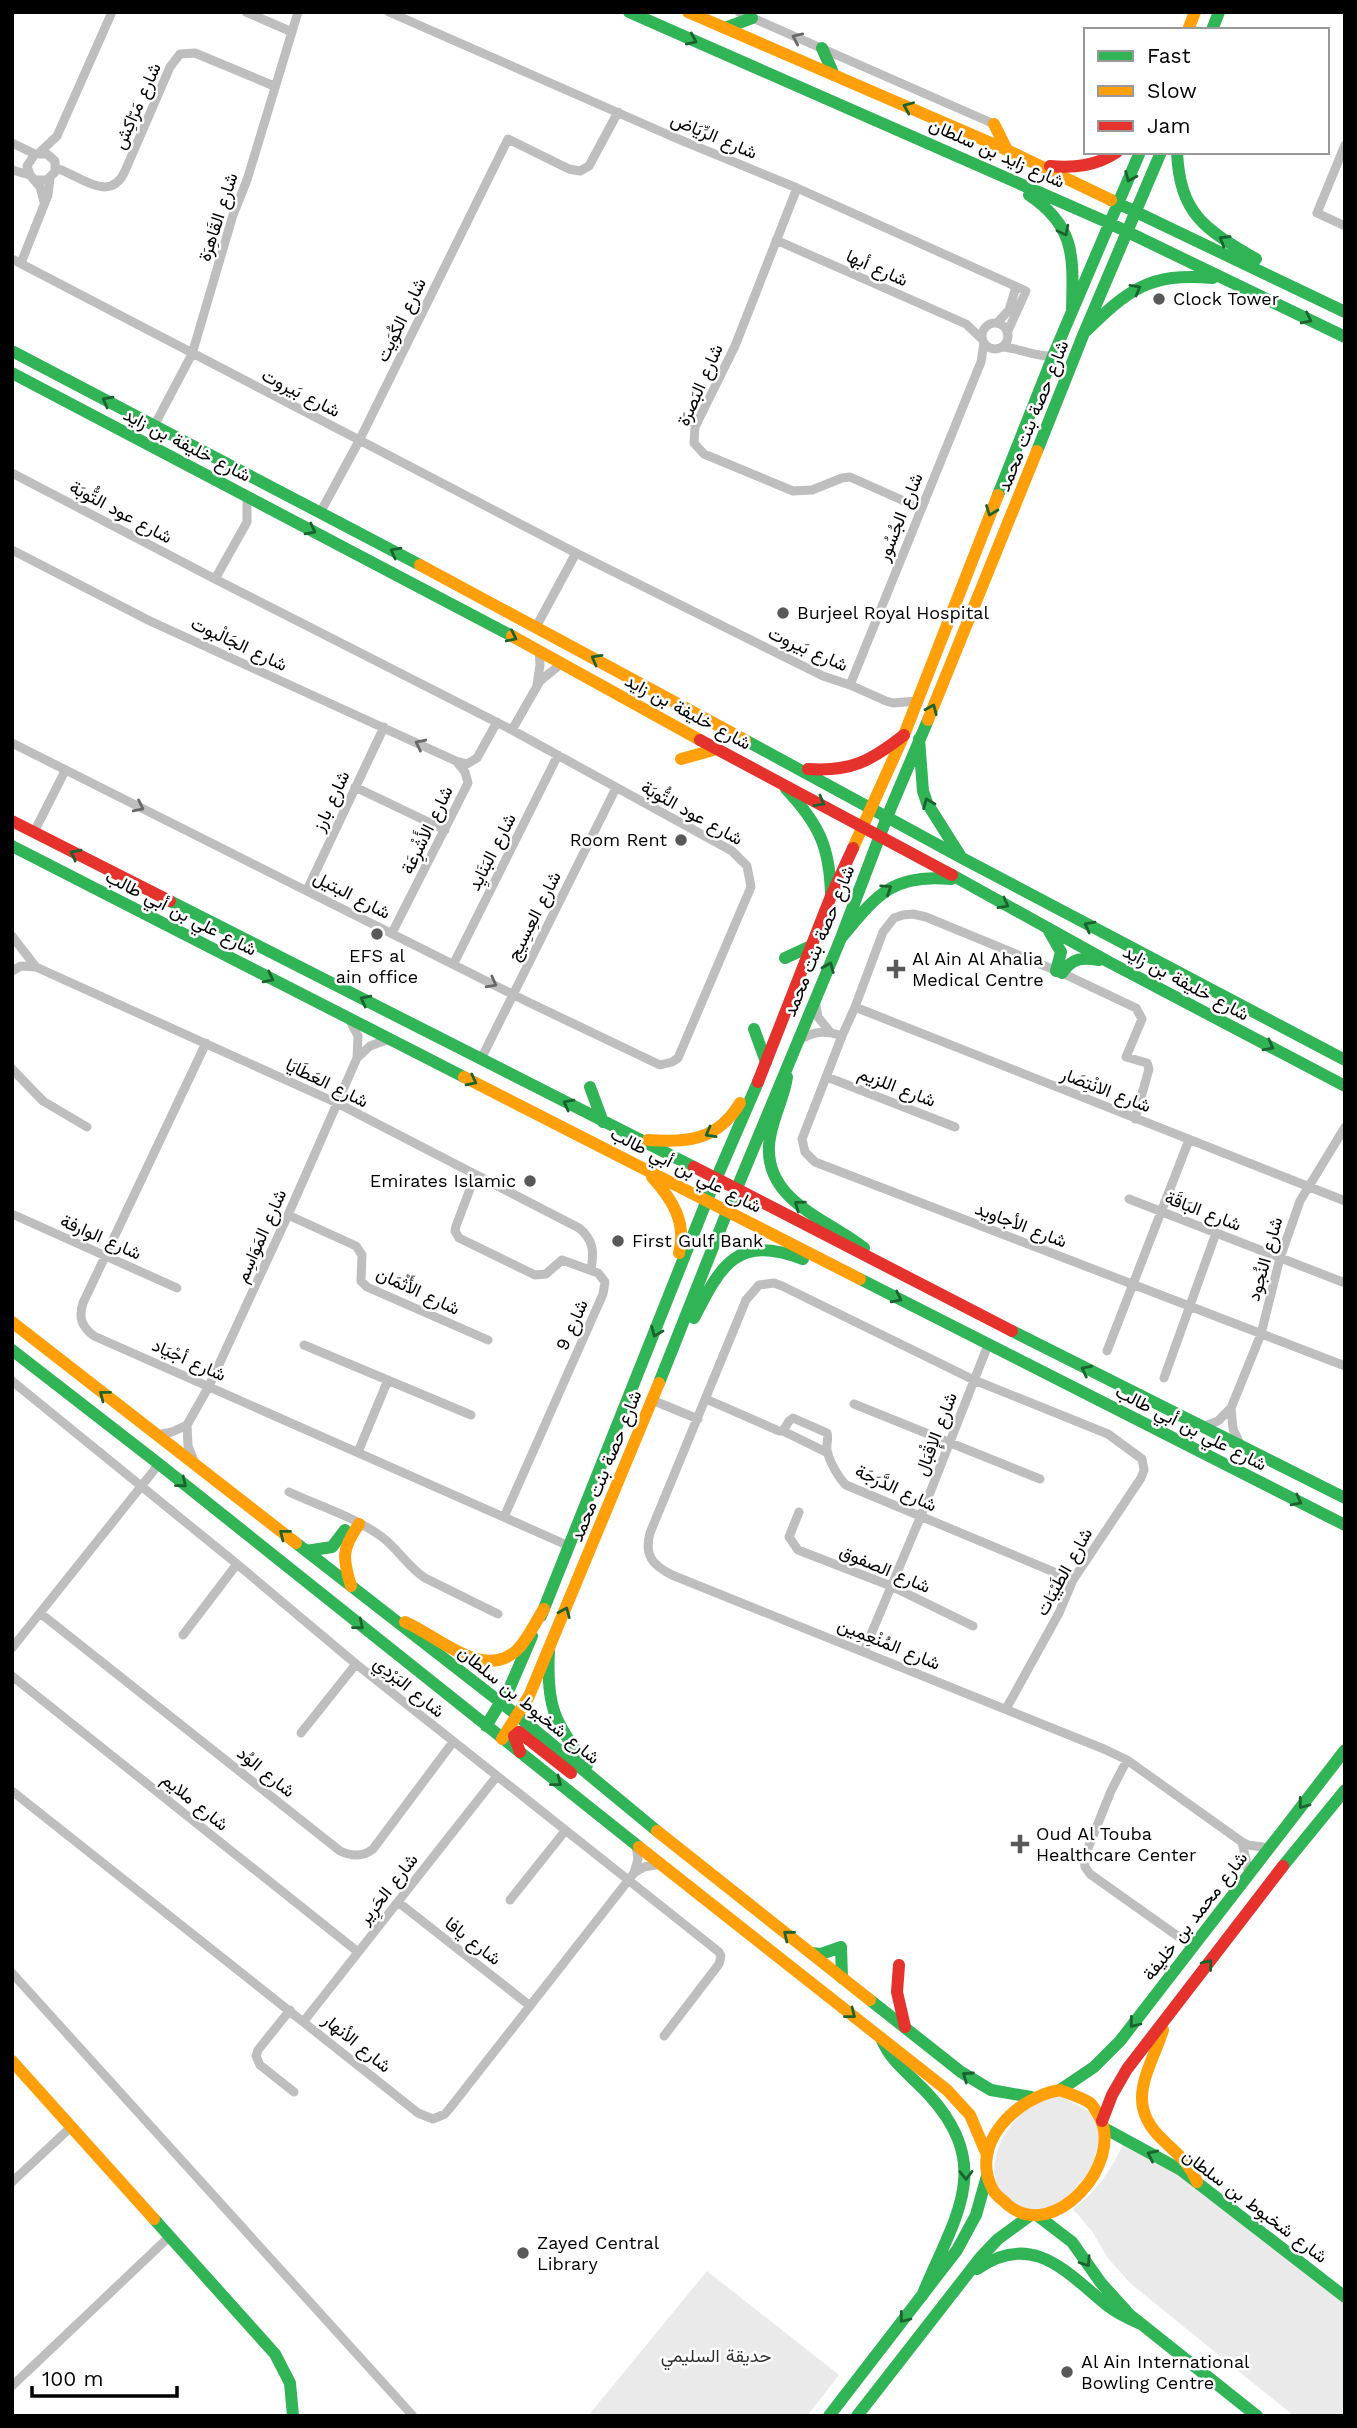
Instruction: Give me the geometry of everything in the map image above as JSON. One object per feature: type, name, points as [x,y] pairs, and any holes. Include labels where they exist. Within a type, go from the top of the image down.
[{"type":"main road","name":"شارع زايد بن سلطان","points":[[629,12],[1128,231],[1345,337]]},
{"type":"main road","name":"شارع زايد بن سلطان","points":[[688,12],[1007,150],[1345,312]]},
{"type":"main road","points":[[725,28],[752,18]]},
{"type":"main road","points":[[822,48],[834,75]]},
{"type":"main road","points":[[995,124],[1007,150]]},
{"type":"main road","points":[[950,152],[1041,201],[1054,213],[1070,240],[1072,312]]},
{"type":"main road","points":[[1037,164],[1082,167],[1098,163],[1114,154]]},
{"type":"main road","name":"شارع حصة بنت محمد","points":[[486,1726],[501,1703],[544,1609],[831,896],[904,735],[1053,356],[1139,154]]},
{"type":"main road","name":"شارع حصة بنت محمد","points":[[502,1739],[518,1716],[549,1651],[841,938],[887,817],[960,645],[1084,333],[1160,154]]},
{"type":"main road","points":[[1177,154],[1182,194],[1199,222],[1268,266],[1301,291]]},
{"type":"main road","points":[[1084,333],[1124,296],[1148,282],[1187,275],[1224,279]]},
{"type":"main road","name":"شارع خليفة بن زايد","points":[[12,351],[536,627],[962,858],[1345,1060]]},
{"type":"main road","name":"شارع خليفة بن زايد","points":[[12,373],[539,650],[1343,1087]]},
{"type":"main road","points":[[798,768],[849,770],[871,761],[904,735]]},
{"type":"main road","points":[[919,739],[923,791],[927,803],[962,858]]},
{"type":"main road","points":[[681,759],[718,749]]},
{"type":"main road","points":[[776,778],[813,819],[825,841],[830,865],[831,896]]},
{"type":"main road","name":"شارع علي بن أبي طالب","points":[[12,821],[874,1258],[1068,1361],[1345,1499]]},
{"type":"main road","name":"شارع علي بن أبي طالب","points":[[12,846],[1345,1525]]},
{"type":"main road","points":[[841,938],[876,897],[904,879],[928,876],[962,881]]},
{"type":"main road","points":[[1046,927],[1061,952],[1059,972]]},
{"type":"main road","points":[[785,958],[811,946]]},
{"type":"main road","points":[[1059,972],[1078,957],[1109,962]]},
{"type":"main road","points":[[637,1138],[673,1143],[701,1139],[734,1116],[750,1081],[766,1062],[754,1029]]},
{"type":"main road","points":[[788,1063],[786,1094],[769,1144],[772,1173],[778,1186],[800,1207],[852,1236],[874,1258]]},
{"type":"main road","points":[[590,1087],[603,1122]]},
{"type":"main road","points":[[576,1134],[652,1177],[665,1190],[677,1209],[683,1243],[667,1284],[666,1304]]},
{"type":"main road","points":[[679,1337],[690,1327],[720,1269],[744,1252],[775,1249],[788,1252],[834,1273],[859,1278]]},
{"type":"main road","name":"شارع شخبوط بن سلطان","points":[[12,1322],[518,1716],[610,1794],[974,2081],[991,2090],[1031,2097]]},
{"type":"main road","points":[[12,1350],[947,2090],[970,2115],[987,2155],[987,2176],[981,2202],[964,2239],[829,2416]]},
{"type":"main road","points":[[306,1551],[332,1547],[355,1521]]},
{"type":"main road","points":[[351,1586],[343,1561],[343,1551],[355,1521]]},
{"type":"main road","points":[[393,1618],[422,1629],[463,1656],[487,1661],[513,1654],[544,1609]]},
{"type":"main road","points":[[549,1651],[547,1693],[555,1721],[562,1735],[610,1794]]},
{"type":"main road","points":[[522,1755],[514,1739],[514,1734],[519,1732],[625,1815],[656,1830]]},
{"type":"main road","name":"شارع محمد بن خليفة","points":[[1060,2090],[1094,2067],[1119,2041],[1345,1750]]},
{"type":"main road","points":[[987,2176],[1000,2200],[1017,2212],[1034,2216],[1051,2214],[1066,2206],[1087,2187],[1104,2153],[1103,2124],[1119,2082],[1345,1790]]},
{"type":"main road","points":[[811,1953],[821,1954],[841,1947],[842,1978]]},
{"type":"main road","points":[[899,1965],[897,1992],[905,2026]]},
{"type":"main road","points":[[1164,2021],[1158,2046],[1144,2077],[1144,2111],[1156,2134],[1189,2163],[1197,2182]]},
{"type":"main road","points":[[881,2038],[890,2054],[947,2115],[962,2146],[967,2166],[961,2210],[922,2296]]},
{"type":"main road","points":[[12,2061],[286,2369],[291,2384],[293,2416]]},
{"type":"main road","points":[[987,2155],[1004,2123],[1031,2097],[1045,2092],[1060,2090],[1075,2094],[1088,2102],[1103,2124]]},
{"type":"main road","name":"شارع شخبوط بن سلطان","points":[[1103,2124],[1197,2182],[1345,2297]]},
{"type":"main road","points":[[857,2416],[959,2284],[998,2239],[1034,2216]]},
{"type":"main road","points":[[1034,2216],[1072,2242],[1111,2295],[1141,2324],[1256,2416]]},
{"type":"main road","points":[[959,2284],[997,2258],[1034,2255],[1059,2264],[1109,2307],[1141,2324]]},
{"type":"street","points":[[16,261],[44,202],[54,171],[57,136],[112,12]]},
{"type":"street","points":[[246,12],[292,32]]},
{"type":"street","name":"شارع القَاهِرَة","points":[[154,426],[192,354],[298,12]]},
{"type":"street","name":"شارع الرِّيَاض","points":[[389,12],[797,188],[1021,289]]},
{"type":"street","points":[[739,12],[995,124]]},
{"type":"street","name":"شارع مَرّاكِش","points":[[54,171],[108,187],[118,183],[170,67],[180,54],[195,53],[274,86]]},
{"type":"street","name":"شارع الكُوَيت","points":[[320,513],[359,441],[508,139],[569,169],[580,171],[589,166],[618,112]]},
{"type":"street","points":[[44,202],[27,166],[57,136]]},
{"type":"street","points":[[12,143],[37,154],[50,155],[54,171]]},
{"type":"street","points":[[1345,145],[1317,213],[1345,226]]},
{"type":"street","points":[[12,170],[43,181],[54,171]]},
{"type":"street","name":"شارع البَصرَة","points":[[797,188],[735,346],[695,427],[696,447],[704,454],[793,491],[812,490],[850,477],[920,508]]},
{"type":"street","name":"شارع أبها","points":[[776,240],[966,324],[983,341]]},
{"type":"street","name":"شارع بَيروت","points":[[16,261],[576,553],[823,676],[893,703],[917,701]]},
{"type":"street","points":[[1021,289],[1010,310],[983,331],[983,341],[998,348],[1021,349]]},
{"type":"street","points":[[998,348],[1008,335],[1021,289]]},
{"type":"street","name":"شارع أبها","points":[[966,324],[992,324]]},
{"type":"street","points":[[992,324],[1003,326],[1021,349],[1034,356],[1048,372]]},
{"type":"street","name":"شارع الجُسُور","points":[[850,685],[981,362],[983,341]]},
{"type":"street","name":"شارع الجُسُور","points":[[981,362],[998,348]]},
{"type":"street","points":[[1034,356],[1053,356]]},
{"type":"street","name":"شارع عود التُّوبَة","points":[[12,473],[497,722],[732,851],[743,860],[750,873],[750,893],[678,1058]]},
{"type":"street","points":[[247,496],[247,522]]},
{"type":"street","points":[[215,579],[247,522],[257,514],[272,509]]},
{"type":"street","name":"شارع الجَالْبوت","points":[[12,550],[150,621],[456,761]]},
{"type":"street","points":[[536,627],[576,553]]},
{"type":"street","points":[[536,686],[540,665],[539,650]]},
{"type":"street","points":[[512,730],[536,686],[562,663]]},
{"type":"street","points":[[456,761],[467,764],[477,758],[497,722]]},
{"type":"street","name":"شارع بارز","points":[[307,890],[384,727]]},
{"type":"street","name":"شارع البتيل","points":[[12,743],[660,1065],[678,1058]]},
{"type":"street","name":"شارع البَنَايِد","points":[[454,963],[558,755]]},
{"type":"street","name":"شارع الأَشْرِعَة","points":[[392,933],[468,783],[465,772],[456,761]]},
{"type":"street","points":[[34,832],[65,771]]},
{"type":"street","points":[[355,787],[445,831]]},
{"type":"street","name":"شارع العِسِيج","points":[[481,1059],[616,788]]},
{"type":"street","name":"شارع الأجاويد","points":[[1135,1119],[1149,1069],[1147,1063],[1126,1057],[1141,1022],[1139,1010],[1059,972],[913,914],[894,918],[883,932],[802,1139],[805,1152],[815,1162],[1345,1366]]},
{"type":"street","points":[[12,936],[36,967]]},
{"type":"street","points":[[12,971],[21,966],[36,967]]},
{"type":"street","name":"شارع العَطَايَا","points":[[36,967],[337,1103],[585,1233],[590,1238],[593,1249],[592,1270]]},
{"type":"street","points":[[815,999],[818,1017],[831,1032]]},
{"type":"street","name":"شارع الانْتِصَار","points":[[855,1007],[1345,1202]]},
{"type":"street","points":[[346,1015],[358,1036],[357,1058]]},
{"type":"street","points":[[798,1041],[813,1033],[831,1032],[842,1036]]},
{"type":"street","points":[[357,1058],[370,1046],[389,1039]]},
{"type":"street","name":"شارع أجْيَاد","points":[[206,1042],[104,1255],[80,1313],[80,1320],[94,1336],[569,1546]]},
{"type":"street","name":"شارع المَوَاسِم","points":[[187,1425],[209,1386],[357,1058]]},
{"type":"street","points":[[12,1069],[43,1101],[87,1127]]},
{"type":"street","name":"شارع اللزيم","points":[[827,1077],[955,1127]]},
{"type":"street","name":"شارع النُجود","points":[[1231,1408],[1261,1334],[1280,1258],[1307,1187],[1345,1127]]},
{"type":"street","points":[[1107,1351],[1189,1140]]},
{"type":"street","points":[[475,1176],[456,1226],[455,1231],[459,1238],[535,1275],[546,1274],[562,1260],[592,1270]]},
{"type":"street","name":"شارع البَاقَة","points":[[1129,1199],[1345,1283]]},
{"type":"street","name":"شارع الوارفة","points":[[12,1214],[177,1288]]},
{"type":"street","name":"شارع الأَثْمَان","points":[[288,1215],[356,1246],[362,1255],[361,1281],[367,1287],[488,1340]]},
{"type":"street","points":[[1164,1378],[1216,1233]]},
{"type":"street","name":"شارع 9","points":[[504,1517],[603,1294],[604,1279],[592,1270]]},
{"type":"street","name":"شارع المُنْعِمِين","points":[[1136,1454],[1108,1434],[974,1380],[782,1286],[766,1283],[753,1289],[746,1300],[650,1533],[647,1548],[652,1562],[671,1575],[1128,1760],[1242,1842],[1270,1848]]},
{"type":"street","points":[[304,1345],[471,1415]]},
{"type":"street","name":"شارع الإِقْبَال","points":[[864,1651],[988,1345]]},
{"type":"street","points":[[358,1452],[388,1380]]},
{"type":"street","name":"شارع البَرْدِي","points":[[12,1381],[356,1664],[565,1831],[631,1877],[719,1952],[719,1965],[664,2036]]},
{"type":"street","points":[[706,1399],[828,1453]]},
{"type":"street","points":[[652,1400],[698,1419]]},
{"type":"street","points":[[854,1404],[1040,1479]]},
{"type":"street","points":[[1200,1427],[1218,1421],[1231,1408]]},
{"type":"street","points":[[1231,1408],[1233,1429],[1242,1449]]},
{"type":"street","name":"شارع الدَّرَجَة","points":[[783,1431],[793,1418],[827,1433],[828,1453],[846,1485],[1073,1580]]},
{"type":"street","points":[[157,1435],[173,1432],[187,1425],[188,1446],[196,1465]]},
{"type":"street","name":"شارع الطَيْبَات","points":[[1006,1709],[1059,1613],[1073,1580],[1141,1478],[1144,1466],[1136,1454]]},
{"type":"street","points":[[12,1648],[159,1464]]},
{"type":"street","points":[[289,1492],[355,1521],[380,1536],[415,1572],[498,1614]]},
{"type":"street","name":"شارع الصفوق","points":[[799,1512],[789,1537],[798,1550],[891,1586],[973,1626]]},
{"type":"street","points":[[183,1634],[237,1564]]},
{"type":"street","name":"شارع الوُد","points":[[40,1613],[346,1854],[364,1854],[373,1849],[453,1742]]},
{"type":"street","points":[[302,1733],[356,1664]]},
{"type":"street","name":"شارع ملايم","points":[[12,1676],[358,1952]]},
{"type":"street","points":[[1128,1760],[1103,1809],[1084,1858],[1085,1867],[1090,1874],[1193,1947]]},
{"type":"street","name":"شارع الحَرِير","points":[[304,2021],[497,1776]]},
{"type":"street","name":"شارع الأنهار","points":[[12,1791],[418,2113],[433,2119],[445,2114],[631,1877]]},
{"type":"street","points":[[510,1900],[565,1831]]},
{"type":"street","points":[[1242,1842],[1250,1875]]},
{"type":"street","points":[[631,1877],[638,1859],[636,1845]]},
{"type":"street","points":[[631,1877],[644,1867],[661,1864]]},
{"type":"street","name":"شارع يافا","points":[[398,1902],[529,2005]]},
{"type":"street","points":[[12,1973],[413,2416]]},
{"type":"street","points":[[290,2010],[256,2056],[260,2065],[295,2092]]},
{"type":"street","points":[[12,2182],[71,2127]]},
{"type":"street","points":[[12,2386],[170,2236]]},
{"type":"green space","points":[[1058,2095],[1090,2112],[1101,2131],[1087,2175],[1054,2207],[1044,2211],[1033,2210],[1022,2207],[1002,2194],[995,2175],[997,2153],[1007,2131],[1023,2112]]},
{"type":"green space","points":[[1124,2141],[1154,2155],[1345,2301],[1345,2416],[1294,2416],[1130,2283],[1107,2257],[1092,2231],[1073,2209],[1103,2178]]},
{"type":"green space","name":"حديقة السليمي","points":[[707,2271],[839,2375],[807,2416],[588,2416]]},
{"type":"traffic: fast","points":[[629,12],[1109,223],[1345,337]]},
{"type":"traffic: fast","points":[[1213,28],[1219,12]]},
{"type":"traffic: fast","points":[[725,28],[752,18]]},
{"type":"traffic: fast","points":[[822,48],[834,75]]},
{"type":"traffic: fast","points":[[998,495],[1053,356],[1139,154]]},
{"type":"traffic: fast","points":[[1037,451],[1160,154]]},
{"type":"traffic: fast","points":[[1177,154],[1183,191],[1198,218],[1209,229],[1256,259]]},
{"type":"traffic: fast","points":[[1029,195],[1045,207],[1064,232],[1071,260],[1072,312]]},
{"type":"traffic: fast","points":[[1111,200],[1345,312]]},
{"type":"traffic: fast","points":[[1084,333],[1114,305],[1141,287],[1172,278],[1213,278]]},
{"type":"traffic: fast","points":[[12,351],[420,565]]},
{"type":"traffic: fast","points":[[12,373],[512,636]]},
{"type":"traffic: fast","points":[[659,1383],[928,720]]},
{"type":"traffic: fast","points":[[919,739],[923,791],[927,803],[961,857]]},
{"type":"traffic: fast","points":[[745,740],[1345,1060]]},
{"type":"traffic: fast","points":[[786,789],[807,814],[820,837],[828,864],[831,896]]},
{"type":"traffic: fast","points":[[12,846],[464,1077]]},
{"type":"traffic: fast","points":[[952,875],[1109,962],[1345,1086]]},
{"type":"traffic: fast","points":[[841,938],[887,890],[914,880],[951,879]]},
{"type":"traffic: fast","points":[[170,901],[694,1167]]},
{"type":"traffic: fast","points":[[1049,931],[1061,952],[1056,971]]},
{"type":"traffic: fast","points":[[785,958],[811,946]]},
{"type":"traffic: fast","points":[[1062,973],[1078,960],[1099,960]]},
{"type":"traffic: fast","points":[[754,1029],[766,1062]]},
{"type":"traffic: fast","points":[[787,1077],[769,1146],[771,1165],[778,1181],[788,1195],[802,1207],[864,1248]]},
{"type":"traffic: fast","points":[[541,1616],[707,1200],[758,1082]]},
{"type":"traffic: fast","points":[[590,1087],[603,1122]]},
{"type":"traffic: fast","points":[[694,1318],[714,1282],[734,1259],[762,1250],[781,1252],[803,1259]]},
{"type":"traffic: fast","points":[[860,1279],[1345,1525]]},
{"type":"traffic: fast","points":[[1012,1331],[1345,1498]]},
{"type":"traffic: fast","points":[[12,1350],[639,1847]]},
{"type":"traffic: fast","points":[[306,1551],[332,1547],[345,1530]]},
{"type":"traffic: fast","points":[[296,1543],[518,1716],[657,1831]]},
{"type":"traffic: fast","points":[[486,1726],[510,1687],[532,1636]]},
{"type":"traffic: fast","points":[[549,1651],[549,1686],[554,1712],[567,1737],[587,1765]]},
{"type":"traffic: fast","points":[[1060,2090],[1094,2067],[1120,2041],[1345,1750]]},
{"type":"traffic: fast","points":[[1283,1866],[1345,1790]]},
{"type":"traffic: fast","points":[[811,1953],[821,1954],[841,1947],[842,1978]]},
{"type":"traffic: fast","points":[[870,2000],[961,2072],[991,2090],[1031,2097]]},
{"type":"traffic: fast","points":[[881,2038],[896,2062],[929,2095],[949,2121],[961,2146],[964,2170],[956,2218],[922,2296]]},
{"type":"traffic: fast","points":[[1104,2128],[1181,2170],[1345,2297]]},
{"type":"traffic: fast","points":[[829,2416],[957,2250],[976,2215],[987,2176]]},
{"type":"traffic: fast","points":[[857,2416],[980,2258],[998,2239],[1031,2215]]},
{"type":"traffic: fast","points":[[1038,2216],[1072,2242],[1101,2283],[1130,2315],[1257,2416]]},
{"type":"traffic: fast","points":[[154,2219],[275,2354],[290,2383],[293,2416]]},
{"type":"traffic: fast","points":[[977,2269],[997,2258],[1015,2254],[1048,2260],[1112,2309],[1141,2324]]},
{"type":"traffic: slow","points":[[688,12],[1007,150],[1111,200]]},
{"type":"traffic: slow","points":[[1189,28],[1195,12]]},
{"type":"traffic: slow","points":[[994,124],[1007,150]]},
{"type":"traffic: slow","points":[[928,720],[1037,451]]},
{"type":"traffic: slow","points":[[853,848],[904,735],[998,495]]},
{"type":"traffic: slow","points":[[420,565],[745,740]]},
{"type":"traffic: slow","points":[[512,636],[700,740]]},
{"type":"traffic: slow","points":[[681,759],[717,749]]},
{"type":"traffic: slow","points":[[464,1077],[860,1279]]},
{"type":"traffic: slow","points":[[648,1140],[676,1141],[712,1132],[722,1125],[740,1103]]},
{"type":"traffic: slow","points":[[652,1177],[676,1212],[681,1231],[679,1253]]},
{"type":"traffic: slow","points":[[12,1322],[296,1543]]},
{"type":"traffic: slow","points":[[502,1739],[529,1696],[659,1383]]},
{"type":"traffic: slow","points":[[351,1586],[345,1554],[349,1540],[359,1524]]},
{"type":"traffic: slow","points":[[405,1622],[460,1653],[490,1661],[504,1659],[517,1650],[544,1609]]},
{"type":"traffic: slow","points":[[657,1831],[870,2000]]},
{"type":"traffic: slow","points":[[639,1847],[947,2090],[970,2115],[987,2155]]},
{"type":"traffic: slow","points":[[1163,2030],[1143,2086],[1144,2113],[1151,2126],[1187,2164],[1197,2182]]},
{"type":"traffic: slow","points":[[12,2061],[154,2219]]},
{"type":"traffic: slow","points":[[1060,2090],[1083,2099],[1094,2107],[1104,2135],[1102,2155],[1094,2175],[1064,2206],[1045,2214],[1026,2214],[1008,2205],[994,2192],[987,2173],[987,2156],[1001,2125],[1013,2113],[1044,2094],[1060,2090]]},
{"type":"traffic: jam","points":[[1050,166],[1085,165],[1113,154]]},
{"type":"traffic: jam","points":[[808,769],[836,769],[860,763],[904,735]]},
{"type":"traffic: jam","points":[[700,740],[952,875]]},
{"type":"traffic: jam","points":[[12,821],[170,901]]},
{"type":"traffic: jam","points":[[758,1082],[831,896],[853,848]]},
{"type":"traffic: jam","points":[[694,1167],[1012,1331]]},
{"type":"traffic: jam","points":[[520,1752],[514,1736],[519,1732],[571,1773]]},
{"type":"traffic: jam","points":[[1102,2121],[1112,2095],[1127,2069],[1283,1866]]},
{"type":"traffic: jam","points":[[899,1965],[897,1992],[905,2027]]},
{"type":"place","name":"Clock Tower","points":[[1159,299]]},
{"type":"place","name":"Burjeel Royal Hospital","points":[[783,613]]},
{"type":"place","name":"Room Rent","points":[[681,840]]},
{"type":"place","name":"EFS al ain office","points":[[377,934]]},
{"type":"place","name":"Al Ain Al Ahalia Medical Centre","points":[[896,969]]},
{"type":"place","name":"Emirates Islamic","points":[[530,1181]]},
{"type":"place","name":"First Gulf Bank","points":[[618,1241]]},
{"type":"place","name":"Oud Al Touba Healthcare Center","points":[[1020,1844]]},
{"type":"place","name":"Zayed Central Library","points":[[523,2253]]},
{"type":"place","name":"Al Ain International Bowling Centre","points":[[1067,2372]]}]
